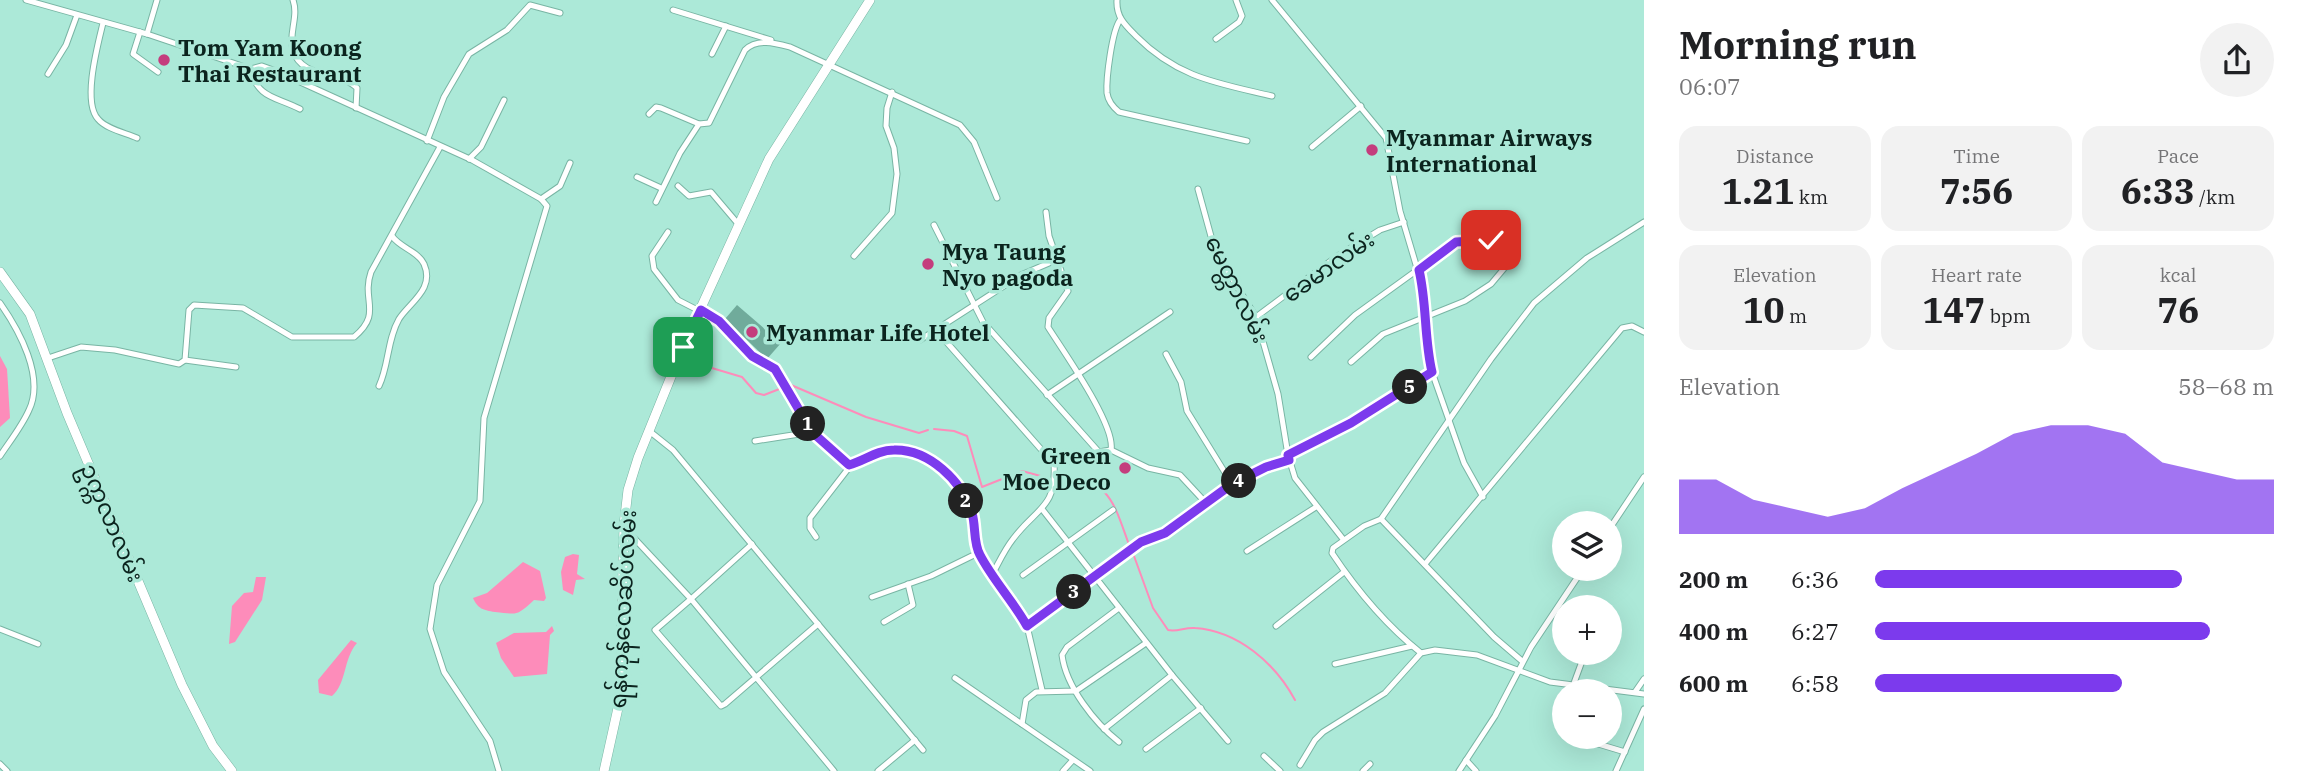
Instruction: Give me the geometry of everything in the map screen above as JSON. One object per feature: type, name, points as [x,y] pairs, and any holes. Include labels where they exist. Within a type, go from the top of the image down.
[{"type":"main road","name":"ရန်ကုန်လေဆိပ်လမ်း","points":[[604,771],[620,699],[623,531],[628,490],[648,430],[769,159],[870,0]]},
{"type":"main road","name":"ဥက္ကလာလမ်း","points":[[0,272],[30,314],[66,413],[182,685],[207,736],[232,771]]},
{"type":"street","points":[[26,0],[147,34],[247,68],[262,66],[276,71],[469,159],[541,199],[547,206],[547,215],[495,373],[484,418],[481,501],[437,585],[430,629],[444,672],[490,741],[499,771]]},
{"type":"street","points":[[147,34],[157,0]]},
{"type":"street","points":[[293,0],[297,11],[292,49],[295,55],[316,73],[348,79],[357,89],[356,108]]},
{"type":"street","points":[[1117,0],[1120,20],[1153,54],[1174,68],[1197,79],[1272,96]]},
{"type":"street","points":[[1216,39],[1239,22],[1242,16],[1236,0]]},
{"type":"street","points":[[1272,0],[1378,126],[1390,148],[1404,222],[1425,295],[1425,343],[1432,372],[1464,463],[1483,497]]},
{"type":"street","points":[[427,141],[444,97],[469,54],[507,30],[530,5],[560,13]]},
{"type":"street","points":[[673,10],[828,63],[892,92],[968,132],[998,198]]},
{"type":"street","points":[[48,74],[66,44],[77,15]]},
{"type":"street","points":[[1120,20],[1115,29],[1107,92],[1119,112],[1247,141]]},
{"type":"street","points":[[103,23],[94,62],[92,109],[98,120],[137,138]]},
{"type":"street","points":[[712,54],[726,26]]},
{"type":"street","points":[[140,32],[133,54],[158,72]]},
{"type":"street","points":[[649,114],[653,109],[661,108],[699,124],[709,123],[751,43],[780,45]]},
{"type":"street","points":[[247,68],[256,87],[268,98],[280,99],[300,109]]},
{"type":"street","points":[[854,256],[891,213],[897,174],[886,126],[887,108],[892,92]]},
{"type":"street","points":[[469,159],[481,146],[504,100]]},
{"type":"street","points":[[1312,147],[1361,106]]},
{"type":"street","points":[[656,202],[661,188],[699,124]]},
{"type":"street","points":[[185,360],[187,318],[194,305],[243,308],[292,337],[354,337],[370,320],[369,278],[440,147]]},
{"type":"street","points":[[541,199],[560,186],[570,163]]},
{"type":"street","points":[[637,177],[661,188]]},
{"type":"street","points":[[678,186],[689,196],[711,192],[740,225]]},
{"type":"street","name":"မေတ္တာလမ်း","points":[[1198,189],[1215,251],[1256,317],[1278,394],[1289,458],[1296,478],[1343,539]]},
{"type":"street","points":[[1046,212],[1049,236],[1068,291],[1049,318],[1048,327],[1102,415],[1113,441],[1111,450]]},
{"type":"street","name":"ခေမာလမ်း","points":[[1256,317],[1336,257],[1380,230],[1404,222]]},
{"type":"street","points":[[1552,682],[1455,650],[1422,653],[1401,637],[1344,572],[1332,553],[1343,539],[1381,519],[1449,419],[1534,303],[1587,258],[1644,222]]},
{"type":"street","points":[[933,225],[983,322],[1098,451]]},
{"type":"street","points":[[668,232],[652,256],[654,269],[678,300],[719,321],[752,356],[778,373],[812,432],[851,465]]},
{"type":"street","points":[[379,386],[394,328],[423,292],[426,281],[425,265],[392,236]]},
{"type":"street","points":[[1311,357],[1355,315],[1456,242],[1491,240],[1504,246],[1509,256],[1507,265],[1491,284],[1465,301],[1383,334],[1351,362]]},
{"type":"street","points":[[920,340],[1021,275],[1056,260]]},
{"type":"street","points":[[0,303],[17,326],[34,382],[30,410],[0,456]]},
{"type":"street","points":[[1046,395],[1170,312]]},
{"type":"street","points":[[1425,564],[1622,328],[1632,326],[1644,332]]},
{"type":"street","points":[[935,329],[1055,464],[1055,484],[1051,500],[1012,539],[993,573]]},
{"type":"street","points":[[47,358],[81,348],[115,350],[179,364],[185,360],[236,368]]},
{"type":"street","points":[[1166,354],[1181,382],[1187,411],[1232,484]]},
{"type":"street","points":[[1027,626],[1141,542],[1165,533],[1232,484],[1289,458],[1432,372]]},
{"type":"street","points":[[648,430],[673,450],[923,750]]},
{"type":"street","points":[[755,441],[812,432]]},
{"type":"street","points":[[816,537],[810,528],[810,518],[851,465],[870,455],[894,450],[918,453],[933,462],[959,486],[972,513],[978,553],[1027,626],[1042,690]]},
{"type":"street","points":[[1055,464],[1078,461],[1098,451],[1111,450],[1148,468],[1180,475],[1206,503]]},
{"type":"street","points":[[1621,511],[1644,477]]},
{"type":"street","points":[[1247,551],[1316,507]]},
{"type":"street","points":[[1042,509],[1146,643],[1228,740]]},
{"type":"street","points":[[1023,575],[1113,510]]},
{"type":"street","points":[[1381,519],[1494,637],[1522,661]]},
{"type":"street","points":[[623,531],[633,537],[691,599],[834,771]]},
{"type":"street","points":[[752,544],[655,630],[721,706],[818,624]]},
{"type":"street","points":[[872,597],[978,553]]},
{"type":"street","points":[[1276,626],[1344,572]]},
{"type":"street","points":[[1459,771],[1495,716],[1522,661],[1575,581]]},
{"type":"street","points":[[884,622],[913,605],[908,584]]},
{"type":"street","points":[[1119,608],[1063,652],[1063,661],[1076,691],[1104,729],[1119,742]]},
{"type":"street","points":[[0,629],[38,644]]},
{"type":"street","points":[[1022,724],[1026,700],[1042,690],[1076,691],[1146,643]]},
{"type":"street","points":[[1335,664],[1412,646]]},
{"type":"street","points":[[1300,765],[1315,740],[1385,693],[1422,653]]},
{"type":"street","points":[[1104,729],[1172,675]]},
{"type":"street","points":[[955,678],[1090,771]]},
{"type":"street","points":[[1636,692],[1644,679]]},
{"type":"street","points":[[1622,690],[1644,694]]},
{"type":"street","points":[[1146,749],[1201,708]]},
{"type":"street","points":[[1616,771],[1644,709]]},
{"type":"street","points":[[878,771],[915,740]]},
{"type":"street","points":[[1615,749],[1625,752]]},
{"type":"street","points":[[1264,756],[1276,770]]},
{"type":"street","points":[[1466,760],[1476,771]]},
{"type":"street","points":[[1063,771],[1072,761]]},
{"type":"street","points":[[0,764],[7,771]]},
{"type":"street","points":[[1363,771],[1370,764]]},
{"type":"shaded area","points":[[0,356],[7,369],[10,418],[0,427]]},
{"type":"shaded area","points":[[579,555],[577,574],[585,579],[576,580],[573,595],[563,590],[561,572],[565,557]]},
{"type":"shaded area","points":[[523,562],[540,571],[546,598],[544,601],[534,600],[520,612],[512,614],[487,611],[477,605],[473,598],[487,593]]},
{"type":"shaded area","points":[[256,577],[266,577],[262,600],[235,642],[229,644],[232,606],[244,593],[253,592]]},
{"type":"shaded area","points":[[552,626],[554,631],[550,635],[547,674],[514,677],[501,658],[496,643],[514,633],[546,632]]},
{"type":"shaded area","points":[[351,640],[357,643],[349,656],[337,691],[332,696],[319,693],[318,680]]},
{"type":"building","name":"Myanmar Life Hotel","points":[[737,305],[781,343],[767,359],[725,319]]},
{"type":"waterway","points":[[695,363],[742,377],[756,393],[764,395],[782,388]]},
{"type":"waterway","points":[[791,385],[866,417],[919,433],[928,430]]},
{"type":"waterway","points":[[934,429],[954,431],[967,436],[982,487],[1022,471],[1048,478]]},
{"type":"waterway","points":[[1058,479],[1088,482],[1106,494],[1118,514],[1128,542]]},
{"type":"waterway","points":[[1134,556],[1153,608],[1168,630],[1211,630],[1240,642],[1266,662],[1287,686],[1295,700]]},
{"type":"place","name":"Tom Yam Koong Thai Restaurant","points":[[164,60]]},
{"type":"place","name":"Myanmar Airways International","points":[[1372,150]]},
{"type":"place","name":"Mya Taung Nyo pagoda","points":[[928,264]]},
{"type":"place","name":"Myanmar Life Hotel","points":[[752,332]]},
{"type":"place","name":"Green Moe Deco","points":[[1125,468]]},
{"type":"route","points":[[683,347],[701,310],[719,321],[752,356],[775,369],[812,432],[849,465],[870,455],[894,450],[918,453],[933,462],[959,486],[972,513],[978,553],[1027,626],[1141,542],[1165,533],[1232,484],[1266,467],[1289,460],[1288,455],[1351,423],[1432,372],[1425,343],[1425,295],[1419,270],[1456,242],[1491,240]]}]
